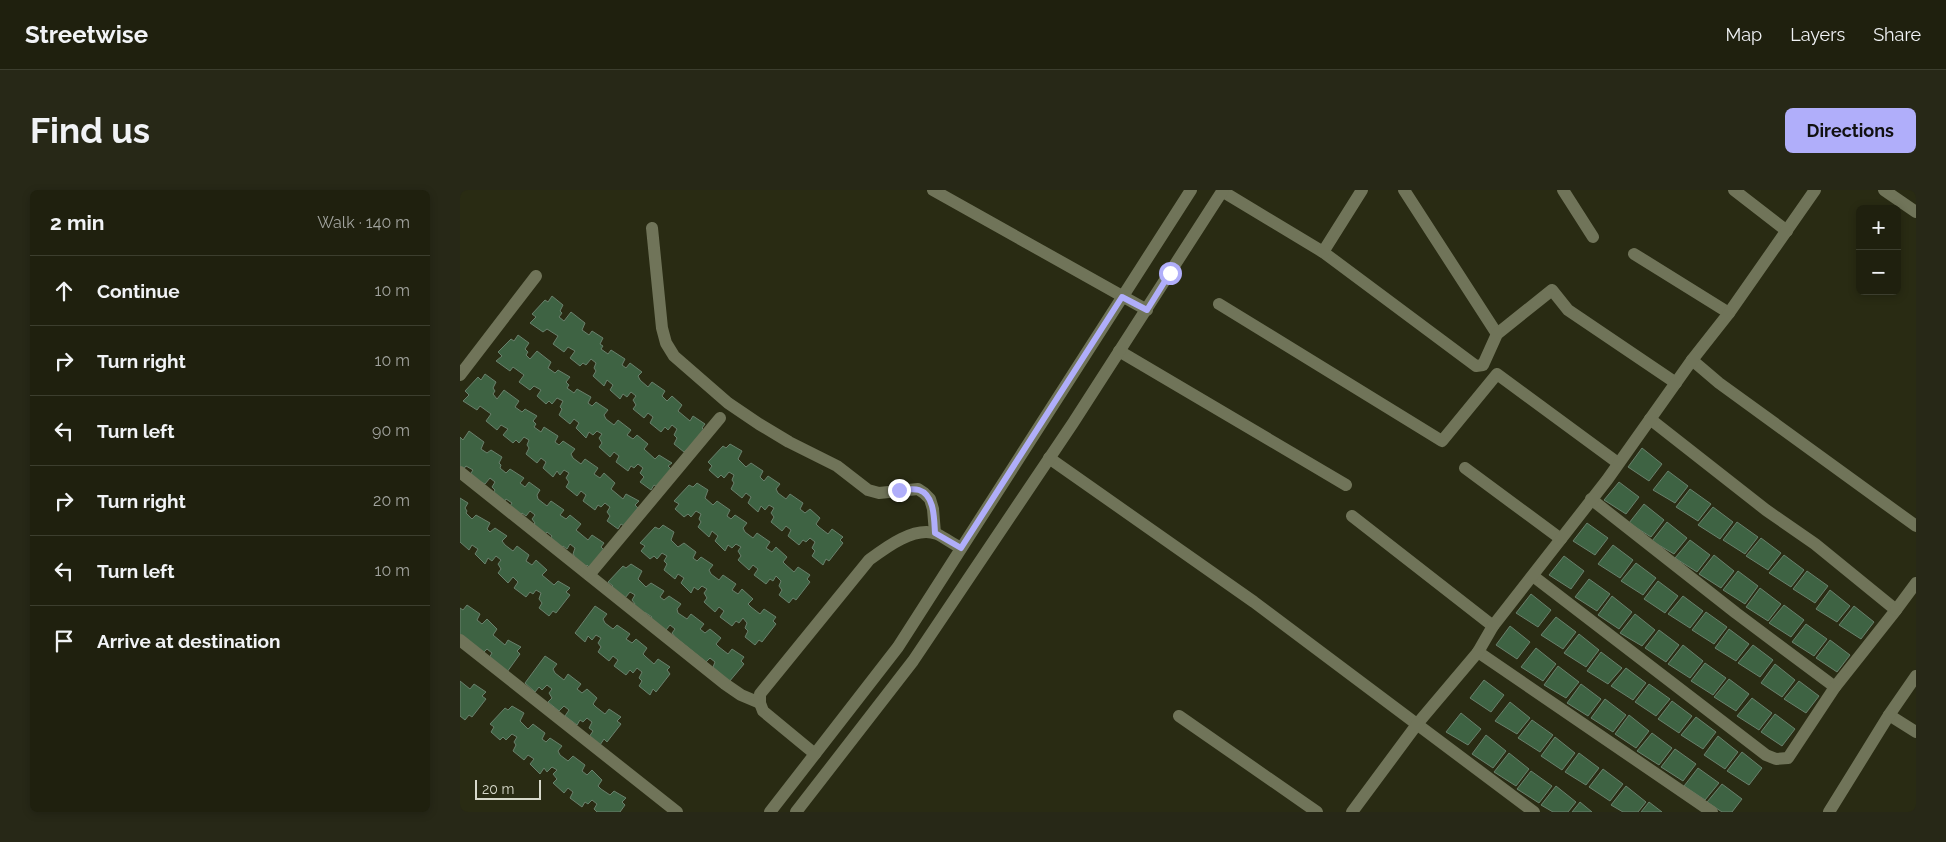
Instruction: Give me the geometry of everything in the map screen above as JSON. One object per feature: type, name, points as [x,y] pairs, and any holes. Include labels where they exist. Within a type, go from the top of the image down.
[{"type":"street","points":[[933,190],[1147,310]]},
{"type":"street","points":[[770,812],[898,647],[1191,190]]},
{"type":"street","points":[[1323,252],[1362,190]]},
{"type":"street","points":[[1404,190],[1497,334]]},
{"type":"street","points":[[1563,190],[1593,237]]},
{"type":"street","points":[[1734,190],[1786,231]]},
{"type":"street","points":[[1352,812],[1418,723],[1478,652],[1493,626],[1561,539],[1692,360],[1729,313],[1815,190]]},
{"type":"street","points":[[1884,190],[1916,212]]},
{"type":"street","points":[[796,812],[913,661],[1147,310],[1222,191],[1323,252],[1476,366],[1483,365],[1497,334],[1552,290],[1568,310],[1676,383]]},
{"type":"street","points":[[652,228],[662,328],[666,344],[674,356],[728,403],[789,442],[823,457],[868,490],[879,494],[918,489],[924,492],[930,499],[933,509],[935,533]]},
{"type":"street","points":[[1634,254],[1729,313]]},
{"type":"street","points":[[460,375],[536,276]]},
{"type":"street","points":[[1219,304],[1442,441],[1497,374],[1618,463]]},
{"type":"street","points":[[1119,351],[1346,485]]},
{"type":"street","points":[[1692,360],[1719,383],[1916,526]]},
{"type":"street","points":[[589,575],[720,418]]},
{"type":"street","points":[[1650,419],[1766,510],[1815,544],[1896,610]]},
{"type":"street","points":[[1049,458],[1254,602],[1418,723],[1534,812]]},
{"type":"street","points":[[1465,468],[1561,539]]},
{"type":"street","points":[[460,472],[725,684],[741,695],[760,703]]},
{"type":"street","points":[[1591,499],[1736,613],[1835,687]]},
{"type":"street","points":[[1352,516],[1493,626]]},
{"type":"street","points":[[815,754],[763,711],[760,703],[760,694],[869,560],[887,546],[908,536],[935,533],[961,548]]},
{"type":"street","points":[[1533,576],[1766,755],[1776,759],[1788,758],[1835,687],[1916,583]]},
{"type":"street","points":[[460,640],[677,812]]},
{"type":"street","points":[[1478,652],[1712,812]]},
{"type":"street","points":[[1829,812],[1889,715],[1916,676]]},
{"type":"street","points":[[1889,715],[1916,732]]},
{"type":"street","points":[[1179,716],[1317,812]]},
{"type":"building","points":[[552,296],[563,305],[560,311],[562,313],[559,317],[564,321],[571,312],[585,323],[582,330],[589,335],[592,331],[603,338],[600,344],[603,346],[601,349],[608,354],[611,350],[625,359],[622,365],[626,368],[630,363],[642,372],[638,376],[640,380],[648,387],[652,382],[665,391],[662,396],[667,401],[672,396],[682,405],[678,411],[690,421],[693,416],[705,424],[702,428],[705,431],[684,452],[674,444],[677,438],[674,435],[677,429],[672,425],[668,430],[665,427],[661,432],[650,423],[653,417],[648,413],[644,418],[633,409],[636,405],[633,400],[636,396],[631,392],[627,397],[623,394],[620,399],[610,390],[613,385],[607,380],[604,386],[593,376],[596,371],[594,368],[596,363],[591,359],[586,365],[583,363],[580,366],[570,358],[575,351],[568,347],[564,352],[553,344],[558,336],[547,329],[543,332],[530,323],[536,317],[532,314],[545,300],[548,302]]},
{"type":"building","points":[[518,335],[529,343],[525,349],[528,352],[526,355],[530,359],[537,351],[551,362],[548,368],[555,373],[558,370],[570,377],[566,382],[569,385],[567,388],[574,393],[577,389],[591,397],[588,403],[592,406],[596,402],[608,410],[604,415],[606,419],[614,425],[618,420],[631,430],[627,435],[633,439],[637,435],[648,444],[644,449],[655,459],[659,455],[672,463],[668,466],[671,469],[657,487],[654,485],[651,490],[640,482],[644,477],[640,473],[643,468],[638,464],[634,468],[631,466],[628,471],[616,462],[619,456],[614,452],[610,457],[599,447],[602,443],[599,438],[602,434],[597,431],[593,435],[589,432],[586,438],[576,428],[579,423],[574,419],[570,424],[559,415],[563,401],[557,398],[552,404],[549,401],[546,404],[537,396],[541,390],[534,386],[530,390],[519,382],[524,375],[513,367],[510,371],[496,361],[502,356],[498,352],[511,339],[514,341]]},
{"type":"building","points":[[485,374],[496,382],[493,394],[497,399],[504,390],[519,401],[515,407],[522,412],[525,409],[537,416],[533,421],[536,424],[534,427],[541,432],[544,427],[558,436],[555,442],[559,445],[563,441],[575,449],[571,454],[573,458],[581,464],[585,459],[598,468],[594,474],[600,478],[604,473],[615,483],[611,489],[623,499],[626,494],[639,501],[635,505],[638,508],[624,526],[621,524],[618,529],[607,521],[610,516],[607,512],[610,507],[605,503],[601,507],[598,505],[595,510],[583,501],[586,495],[581,491],[577,496],[566,487],[569,482],[566,478],[569,473],[564,470],[560,475],[557,471],[553,477],[543,468],[546,462],[541,458],[537,463],[526,454],[529,448],[527,445],[529,440],[524,437],[519,443],[516,440],[513,443],[503,435],[508,429],[501,425],[497,430],[486,421],[491,414],[480,406],[477,410],[463,401],[469,395],[465,391],[478,377],[481,380]]},
{"type":"building","points":[[469,431],[484,442],[481,449],[487,453],[491,450],[502,457],[499,463],[501,465],[500,468],[506,473],[510,469],[524,478],[520,483],[525,487],[529,482],[540,490],[537,495],[538,499],[547,506],[551,501],[564,510],[560,515],[566,519],[570,515],[581,524],[576,530],[588,540],[592,535],[604,543],[601,547],[604,550],[590,568],[587,565],[583,571],[573,554],[575,548],[570,544],[567,549],[563,546],[560,551],[548,542],[552,536],[547,532],[543,537],[531,528],[535,523],[532,519],[535,515],[530,511],[526,516],[522,513],[518,518],[508,509],[512,503],[506,499],[503,504],[492,495],[495,490],[492,487],[495,482],[490,478],[485,484],[469,476],[473,470],[466,466],[462,471],[460,469],[460,437],[463,440]]},
{"type":"building","points":[[730,444],[742,451],[738,459],[746,467],[751,463],[763,471],[760,477],[764,481],[768,476],[780,484],[776,489],[778,493],[786,499],[790,494],[803,503],[800,509],[805,513],[810,509],[820,518],[816,524],[819,527],[828,534],[832,529],[843,537],[840,540],[843,543],[829,561],[826,559],[823,565],[812,556],[815,551],[812,548],[815,542],[810,538],[806,542],[803,540],[799,545],[788,536],[791,530],[786,526],[782,531],[771,522],[774,517],[771,513],[774,508],[769,505],[765,510],[761,506],[758,512],[748,503],[751,497],[746,493],[742,498],[731,489],[734,483],[732,480],[734,475],[729,472],[724,478],[721,475],[718,478],[709,470],[712,466],[708,462],[723,446],[726,448]]},
{"type":"building","points":[[1642,448],[1662,464],[1649,481],[1628,467]]},
{"type":"building","points":[[1668,471],[1688,486],[1675,503],[1653,490]]},
{"type":"building","points":[[1619,482],[1639,497],[1626,514],[1604,500]]},
{"type":"building","points":[[697,483],[708,490],[705,498],[713,505],[717,501],[730,510],[727,516],[731,519],[735,515],[747,523],[743,528],[745,532],[753,538],[757,533],[770,542],[766,548],[772,552],[776,547],[787,557],[783,562],[794,572],[798,567],[810,575],[807,579],[810,582],[796,600],[793,598],[789,603],[779,595],[782,590],[779,586],[781,581],[776,576],[773,581],[770,579],[766,584],[754,575],[758,569],[753,565],[749,570],[738,560],[741,556],[738,551],[741,547],[736,544],[732,548],[728,545],[725,551],[715,541],[718,536],[712,531],[709,537],[698,527],[701,522],[699,519],[701,514],[696,511],[691,517],[688,514],[684,517],[675,509],[679,504],[674,501],[689,485],[693,487]]},
{"type":"building","points":[[1690,489],[1711,504],[1698,521],[1676,507]]},
{"type":"building","points":[[460,498],[468,503],[465,508],[466,513],[472,519],[476,515],[490,523],[487,529],[490,532],[495,528],[507,536],[502,541],[505,545],[513,551],[517,546],[529,555],[526,561],[532,565],[536,560],[547,570],[542,575],[554,585],[558,581],[570,588],[566,592],[570,595],[556,613],[553,611],[549,616],[539,608],[542,603],[539,599],[541,593],[536,590],[533,594],[530,592],[526,597],[514,588],[518,582],[513,577],[508,583],[498,573],[501,569],[498,564],[501,560],[496,556],[492,561],[488,558],[485,564],[475,554],[478,549],[472,545],[469,550],[460,542]]},
{"type":"building","points":[[1644,504],[1664,520],[1651,537],[1629,523]]},
{"type":"building","points":[[1713,507],[1733,522],[1720,539],[1698,525]]},
{"type":"building","points":[[1667,522],[1687,538],[1674,554],[1652,541]]},
{"type":"building","points":[[1737,522],[1758,537],[1745,554],[1723,540]]},
{"type":"building","points":[[1587,523],[1608,538],[1595,555],[1573,541]]},
{"type":"building","points":[[663,525],[674,532],[671,540],[678,547],[684,543],[696,552],[693,558],[697,561],[701,557],[713,565],[709,570],[711,574],[719,580],[723,575],[736,584],[732,590],[738,594],[742,589],[753,599],[748,604],[751,607],[760,614],[764,609],[776,617],[773,621],[776,624],[762,642],[759,640],[755,645],[745,637],[748,631],[745,628],[747,623],[743,618],[739,623],[736,621],[732,626],[720,617],[724,611],[719,607],[715,612],[704,602],[707,598],[704,593],[707,589],[702,586],[698,590],[694,587],[691,593],[681,583],[684,578],[678,574],[675,579],[664,570],[667,564],[664,561],[667,556],[662,553],[657,559],[654,556],[650,559],[641,551],[645,546],[640,543],[655,527],[659,529]]},
{"type":"building","points":[[1761,538],[1781,553],[1768,570],[1746,556]]},
{"type":"building","points":[[1690,540],[1710,555],[1697,572],[1675,558]]},
{"type":"building","points":[[1613,545],[1633,560],[1620,578],[1598,564]]},
{"type":"building","points":[[1714,555],[1734,571],[1721,588],[1699,574]]},
{"type":"building","points":[[1784,555],[1804,570],[1791,587],[1769,573]]},
{"type":"building","points":[[1564,556],[1584,571],[1571,589],[1549,575]]},
{"type":"building","points":[[1636,563],[1656,578],[1643,595],[1621,581]]},
{"type":"building","points":[[631,564],[642,571],[638,579],[646,587],[651,583],[664,591],[660,597],[664,600],[669,596],[681,604],[677,609],[678,613],[687,619],[691,614],[704,624],[700,629],[705,633],[710,629],[721,638],[716,644],[719,647],[728,654],[732,649],[744,657],[741,661],[744,664],[729,682],[713,667],[715,662],[710,658],[706,662],[675,637],[672,633],[675,629],[670,625],[666,630],[648,623],[652,617],[646,613],[631,609],[635,604],[632,600],[635,595],[630,592],[625,598],[609,590],[613,586],[608,582],[623,566],[626,568]]},
{"type":"building","points":[[1738,571],[1758,586],[1745,604],[1723,590]]},
{"type":"building","points":[[1807,571],[1828,586],[1815,603],[1793,589]]},
{"type":"building","points":[[1589,579],[1610,594],[1597,611],[1575,597]]},
{"type":"building","points":[[1658,581],[1678,596],[1665,613],[1644,599]]},
{"type":"building","points":[[1760,588],[1781,604],[1768,621],[1746,607]]},
{"type":"building","points":[[1830,590],[1850,606],[1837,622],[1816,609]]},
{"type":"building","points":[[1531,594],[1551,610],[1538,627],[1516,613]]},
{"type":"building","points":[[1612,596],[1632,612],[1619,629],[1598,615]]},
{"type":"building","points":[[1683,596],[1703,611],[1690,628],[1668,614]]},
{"type":"building","points":[[467,605],[480,614],[477,620],[482,624],[487,619],[497,629],[493,635],[505,645],[508,640],[521,647],[517,651],[520,654],[507,672],[489,658],[492,653],[487,649],[483,653],[460,641],[460,608],[463,610]]},
{"type":"building","points":[[1784,605],[1804,620],[1791,637],[1769,623]]},
{"type":"building","points":[[595,606],[607,614],[603,619],[605,623],[613,629],[617,625],[630,634],[626,639],[632,643],[636,639],[647,648],[643,654],[654,664],[658,659],[670,667],[667,670],[670,674],[656,692],[653,689],[650,695],[639,686],[642,681],[639,678],[642,672],[637,668],[633,673],[630,670],[626,675],[614,666],[618,660],[613,656],[609,661],[598,652],[601,647],[598,643],[601,638],[596,635],[592,640],[588,636],[585,642],[575,633]]},
{"type":"building","points":[[1854,606],[1874,622],[1861,639],[1839,625]]},
{"type":"building","points":[[1706,612],[1727,627],[1714,644],[1692,630]]},
{"type":"building","points":[[1635,614],[1655,630],[1642,646],[1620,633]]},
{"type":"building","points":[[1556,617],[1576,632],[1563,649],[1541,635]]},
{"type":"building","points":[[1806,624],[1827,639],[1814,656],[1792,642]]},
{"type":"building","points":[[1510,626],[1530,642],[1517,659],[1496,645]]},
{"type":"building","points":[[1729,629],[1749,644],[1736,661],[1715,648]]},
{"type":"building","points":[[1659,630],[1679,645],[1666,662],[1645,648]]},
{"type":"building","points":[[1579,634],[1599,650],[1586,667],[1564,653]]},
{"type":"building","points":[[1830,640],[1850,655],[1837,672],[1816,658]]},
{"type":"building","points":[[1683,645],[1703,661],[1690,678],[1668,664]]},
{"type":"building","points":[[1753,645],[1773,660],[1760,677],[1738,663]]},
{"type":"building","points":[[1536,648],[1556,664],[1543,681],[1521,667]]},
{"type":"building","points":[[1601,652],[1622,668],[1608,684],[1587,671]]},
{"type":"building","points":[[545,656],[557,664],[553,669],[555,673],[564,680],[568,674],[581,684],[577,689],[582,693],[587,689],[597,698],[593,704],[596,707],[605,714],[609,709],[621,717],[617,721],[621,724],[607,742],[604,739],[600,745],[589,737],[593,731],[589,728],[592,722],[587,718],[583,722],[580,720],[577,725],[565,716],[569,710],[564,706],[559,711],[548,702],[552,698],[549,693],[552,689],[547,685],[542,690],[539,687],[535,692],[525,683]]},
{"type":"building","points":[[1705,663],[1726,678],[1713,695],[1691,681]]},
{"type":"building","points":[[1775,664],[1795,680],[1782,697],[1761,683]]},
{"type":"building","points":[[1558,666],[1579,682],[1566,698],[1544,685]]},
{"type":"building","points":[[1626,668],[1646,683],[1633,700],[1611,686]]},
{"type":"building","points":[[1729,679],[1749,694],[1736,711],[1714,697]]},
{"type":"building","points":[[1484,680],[1504,695],[1491,712],[1470,698]]},
{"type":"building","points":[[460,681],[470,689],[474,684],[486,692],[482,696],[486,699],[472,717],[469,715],[465,720],[460,716]]},
{"type":"building","points":[[1799,681],[1819,696],[1806,713],[1784,699]]},
{"type":"building","points":[[1581,684],[1601,699],[1588,716],[1567,703]]},
{"type":"building","points":[[1649,684],[1670,699],[1656,716],[1635,702]]},
{"type":"building","points":[[1752,698],[1772,713],[1759,730],[1737,716]]},
{"type":"building","points":[[1605,699],[1626,715],[1613,732],[1591,718]]},
{"type":"building","points":[[1672,701],[1692,716],[1679,733],[1658,719]]},
{"type":"building","points":[[1510,702],[1530,718],[1517,734],[1495,721]]},
{"type":"building","points":[[512,706],[524,713],[520,721],[528,729],[533,724],[545,733],[542,739],[546,742],[550,738],[562,746],[558,751],[560,755],[568,761],[573,756],[585,765],[582,771],[587,775],[592,770],[602,780],[598,786],[601,789],[610,795],[614,791],[626,798],[622,802],[625,805],[620,812],[597,812],[594,809],[597,804],[592,800],[588,804],[585,802],[582,807],[570,798],[573,792],[568,788],[564,793],[553,783],[557,779],[553,774],[557,770],[552,767],[547,772],[544,768],[540,774],[530,764],[534,759],[528,755],[524,760],[513,751],[516,745],[514,742],[517,737],[512,734],[506,740],[503,737],[500,740],[491,732],[494,727],[490,724],[505,708],[508,710]]},
{"type":"building","points":[[1461,713],[1481,729],[1468,745],[1446,732]]},
{"type":"building","points":[[1775,714],[1795,729],[1782,746],[1761,732]]},
{"type":"building","points":[[1629,715],[1649,731],[1636,748],[1615,734]]},
{"type":"building","points":[[1696,717],[1716,732],[1703,749],[1681,735]]},
{"type":"building","points":[[1532,720],[1553,735],[1540,752],[1518,738]]},
{"type":"building","points":[[1652,733],[1672,748],[1659,765],[1637,751]]},
{"type":"building","points":[[1486,735],[1506,751],[1493,768],[1472,754]]},
{"type":"building","points":[[1718,736],[1738,752],[1725,769],[1704,755]]},
{"type":"building","points":[[1555,737],[1575,753],[1562,770],[1541,756]]},
{"type":"building","points":[[1675,749],[1696,764],[1683,781],[1661,767]]},
{"type":"building","points":[[1742,752],[1762,768],[1749,785],[1727,771]]},
{"type":"building","points":[[1509,753],[1529,769],[1516,786],[1494,772]]},
{"type":"building","points":[[1579,753],[1599,768],[1586,785],[1565,772]]},
{"type":"building","points":[[1698,768],[1719,783],[1705,800],[1684,786]]},
{"type":"building","points":[[1603,769],[1623,784],[1610,801],[1589,787]]},
{"type":"building","points":[[1531,771],[1552,786],[1539,803],[1517,789]]},
{"type":"building","points":[[1722,784],[1742,799],[1732,812],[1722,812],[1707,802]]},
{"type":"building","points":[[1556,786],[1576,802],[1568,812],[1553,812],[1541,805]]},
{"type":"building","points":[[1626,786],[1646,802],[1638,812],[1623,812],[1611,805]]},
{"type":"building","points":[[1580,802],[1592,812],[1572,812]]},
{"type":"building","points":[[1649,802],[1662,812],[1641,812]]},
{"type":"route","points":[[899,490],[918,489],[924,492],[930,499],[933,509],[935,533],[961,548],[1122,297],[1147,310],[1170,273]]}]
